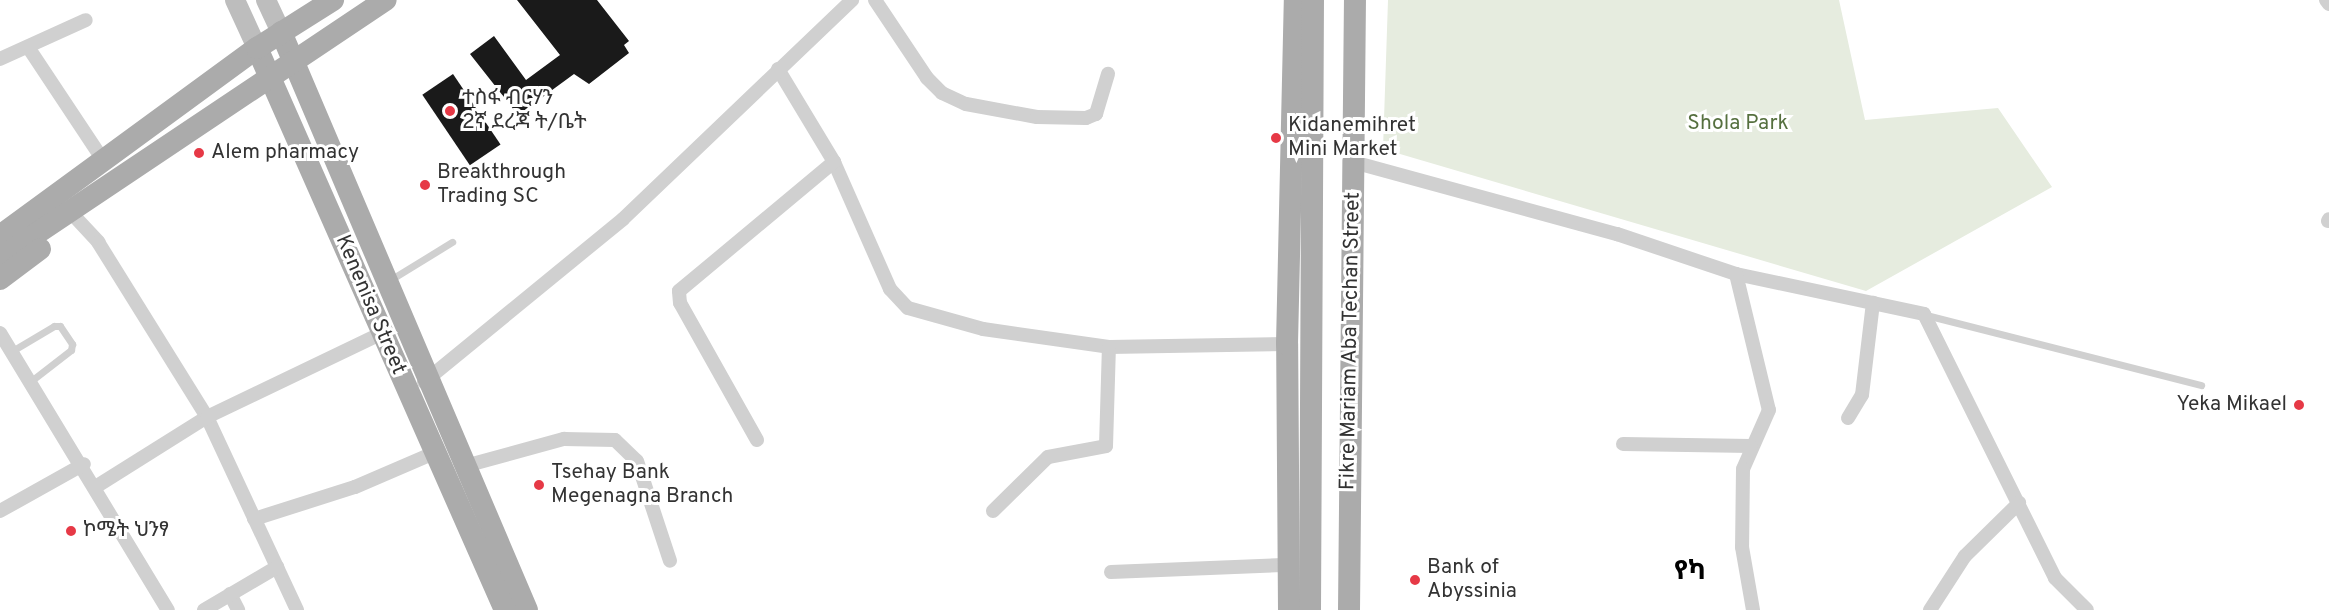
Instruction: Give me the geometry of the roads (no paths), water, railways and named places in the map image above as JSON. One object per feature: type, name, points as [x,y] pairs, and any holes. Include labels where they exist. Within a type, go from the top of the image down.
[{"type":"main road","name":"Kenenisa Street","points":[[235,0],[272,79],[434,453],[527,610]]},
{"type":"main road","name":"Kenenisa Street","points":[[266,0],[296,63],[465,466],[505,610]]},
{"type":"main road","points":[[0,236],[257,48],[333,0]]},
{"type":"main road","points":[[0,279],[79,213],[386,0]]},
{"type":"main road","points":[[1290,610],[1287,344],[1295,0]]},
{"type":"main road","name":"Fikre Mariam Aba Techan Street","points":[[1310,610],[1313,0]]},
{"type":"main road","name":"Fikre Mariam Aba Techan Street","points":[[1349,610],[1355,0]]},
{"type":"main road","points":[[0,220],[49,189],[68,188]]},
{"type":"main road","points":[[0,258],[79,213]]},
{"type":"street","points":[[406,389],[429,380],[623,219],[852,0]]},
{"type":"street","points":[[874,0],[927,78],[942,93],[966,104],[1037,117],[1086,118],[1096,114],[1108,74]]},
{"type":"street","points":[[2326,0],[2329,4]]},
{"type":"street","points":[[0,59],[86,20]]},
{"type":"street","points":[[28,47],[103,160]]},
{"type":"street","points":[[778,69],[834,162],[890,289],[909,308],[983,329],[1109,347],[1287,344]]},
{"type":"street","points":[[757,440],[680,303],[679,291],[834,162]]},
{"type":"street","points":[[1353,162],[1617,234],[1736,274],[1924,314],[2055,578],[2087,610]]},
{"type":"street","points":[[79,213],[207,417],[297,610]]},
{"type":"street","points":[[1736,274],[1769,410],[1751,446],[1743,469],[1742,547],[1754,610]]},
{"type":"street","points":[[1848,418],[1862,395],[1873,303]]},
{"type":"street","points":[[0,333],[84,464],[168,610]]},
{"type":"street","points":[[97,486],[207,417],[382,333]]},
{"type":"street","points":[[993,511],[1048,457],[1106,446],[1109,347]]},
{"type":"street","points":[[465,466],[564,439],[615,440],[637,461],[670,561]]},
{"type":"street","points":[[1623,444],[1751,446]]},
{"type":"street","points":[[254,519],[355,487],[434,453]]},
{"type":"street","points":[[0,511],[84,464]]},
{"type":"street","points":[[1930,610],[1965,556],[2019,503]]},
{"type":"street","points":[[1111,572],[1289,565]]},
{"type":"street","points":[[204,610],[278,567]]},
{"type":"street","points":[[230,594],[238,610]]},
{"type":"lane","points":[[387,282],[452,242]]},
{"type":"lane","points":[[1924,314],[2200,385]]},
{"type":"lane","points":[[12,351],[54,326],[60,326],[72,344],[71,350],[30,381]]},
{"type":"place","name":"ተስፋ ብርሃን 2ኛ ደረጃ ት/ቤት","points":[[450,111]]},
{"type":"place","name":"Kidanemihret Mini Market","points":[[1276,138]]},
{"type":"place","name":"Alem pharmacy","points":[[199,153]]},
{"type":"place","name":"Breakthrough Trading SC","points":[[425,185]]},
{"type":"place","name":"Yeka Mikael","points":[[2299,405]]},
{"type":"place","name":"Tsehay Bank Megenagna Branch","points":[[539,485]]},
{"type":"place","name":"ኮሜት ህንፃ","points":[[71,531]]},
{"type":"place","name":"Bank of Abyssinia","points":[[1415,580]]},
{"type":"district","name":"የካ","points":[[1690,573]]},
{"type":"park label","name":"Shola Park","points":[[1738,124]]}]
